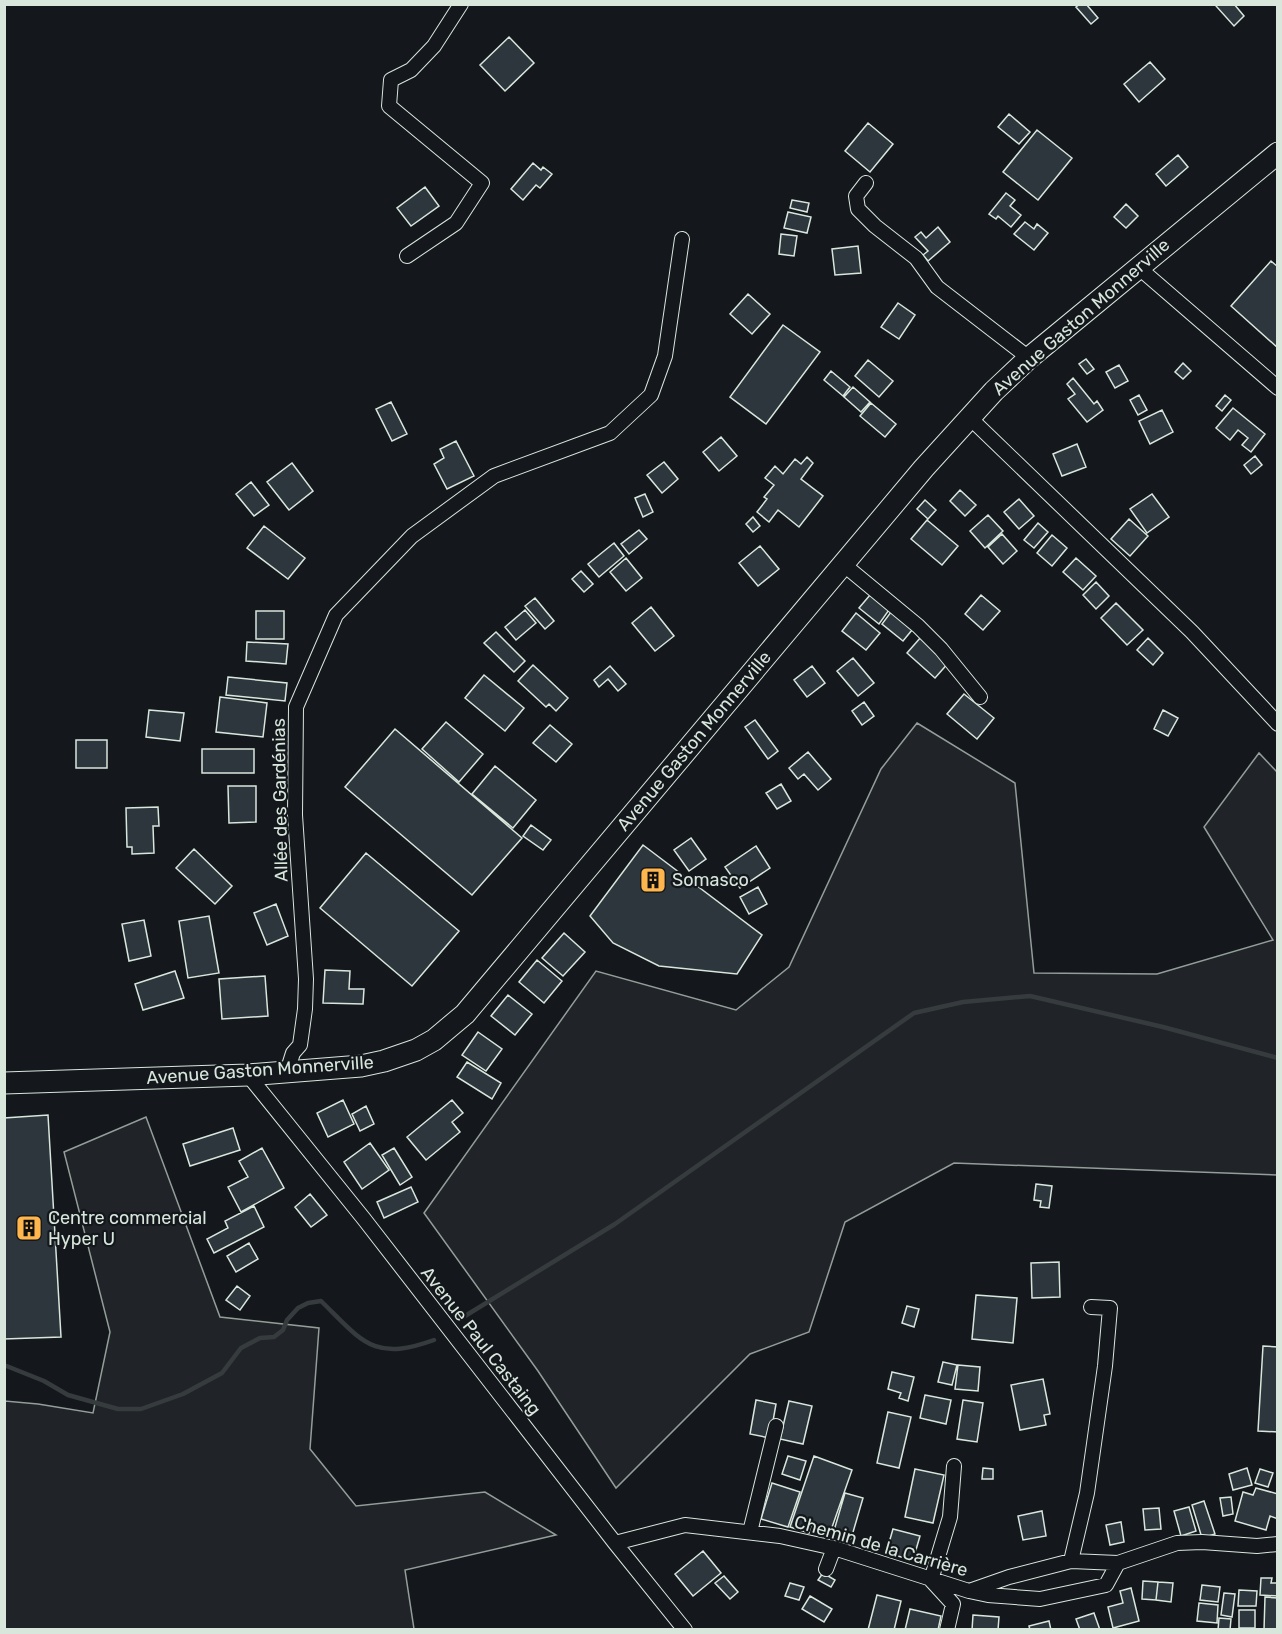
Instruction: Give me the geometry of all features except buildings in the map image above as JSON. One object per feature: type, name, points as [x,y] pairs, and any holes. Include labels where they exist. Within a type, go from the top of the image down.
[{"type":"main road","name":"Avenue Gaston Monnerville","points":[[4,1083],[248,1075],[362,1065],[384,1061],[416,1050],[450,1027],[465,1014],[969,417],[1029,358],[1278,153]]},
{"type":"street","points":[[407,256],[456,223],[482,183],[389,106],[391,80],[411,70],[434,46],[461,4]]},
{"type":"street","points":[[866,183],[856,196],[858,209],[875,226],[916,258],[937,287],[1029,358]]},
{"type":"street","name":"Allée des Gardénias","points":[[287,1072],[293,1053],[300,1044],[306,979],[295,815],[296,707],[336,615],[412,536],[494,476],[610,433],[651,395],[665,356],[682,239]]},
{"type":"street","points":[[1138,267],[1278,388]]},
{"type":"street","points":[[969,417],[1192,632],[1278,724]]},
{"type":"street","points":[[843,564],[928,636],[981,697]]},
{"type":"street","name":"Avenue Paul Castaing","points":[[248,1075],[364,1219],[615,1543],[685,1629]]},
{"type":"street","points":[[1071,1561],[1087,1493],[1105,1366],[1110,1308],[1091,1307]]},
{"type":"street","points":[[750,1532],[776,1426]]},
{"type":"street","points":[[947,1629],[953,1604],[931,1580],[950,1517],[954,1466]]},
{"type":"street","name":"Chemin de la Carrière","points":[[615,1543],[685,1525],[780,1536],[834,1548],[969,1591],[1009,1577],[1071,1561],[1118,1563],[1178,1543],[1202,1542],[1257,1546],[1278,1544]]},
{"type":"street","points":[[826,1569],[834,1548]]},
{"type":"street","points":[[969,1591],[988,1595],[1040,1599],[1106,1584],[1118,1563]]},
{"type":"shaded area","points":[[917,723],[1015,783],[1034,973],[1157,974],[1273,940],[1204,827],[1259,753],[1277,772],[1277,1175],[954,1163],[845,1222],[809,1332],[750,1354],[616,1488],[538,1371],[424,1213],[596,971],[736,1010],[789,967],[881,769]]},
{"type":"shaded area","points":[[146,1117],[220,1317],[319,1328],[310,1449],[356,1506],[485,1492],[556,1535],[405,1570],[414,1629],[5,1629],[5,1401],[93,1413],[110,1332],[64,1152]]},
{"type":"waterway","points":[[465,1316],[615,1224],[914,1013],[963,1002],[1030,996],[1163,1027],[1278,1058]]},
{"type":"waterway","points":[[4,1365],[44,1381],[68,1395],[118,1409],[141,1409],[183,1394],[222,1373],[241,1348],[260,1338],[274,1337],[283,1330],[287,1320],[298,1308],[308,1303],[321,1301],[359,1337],[383,1348],[397,1349],[434,1340]]},
{"type":"place","name":"Somasco","points":[[653,880]]},
{"type":"place","name":"Centre commercial Hyper U","points":[[29,1228]]}]
